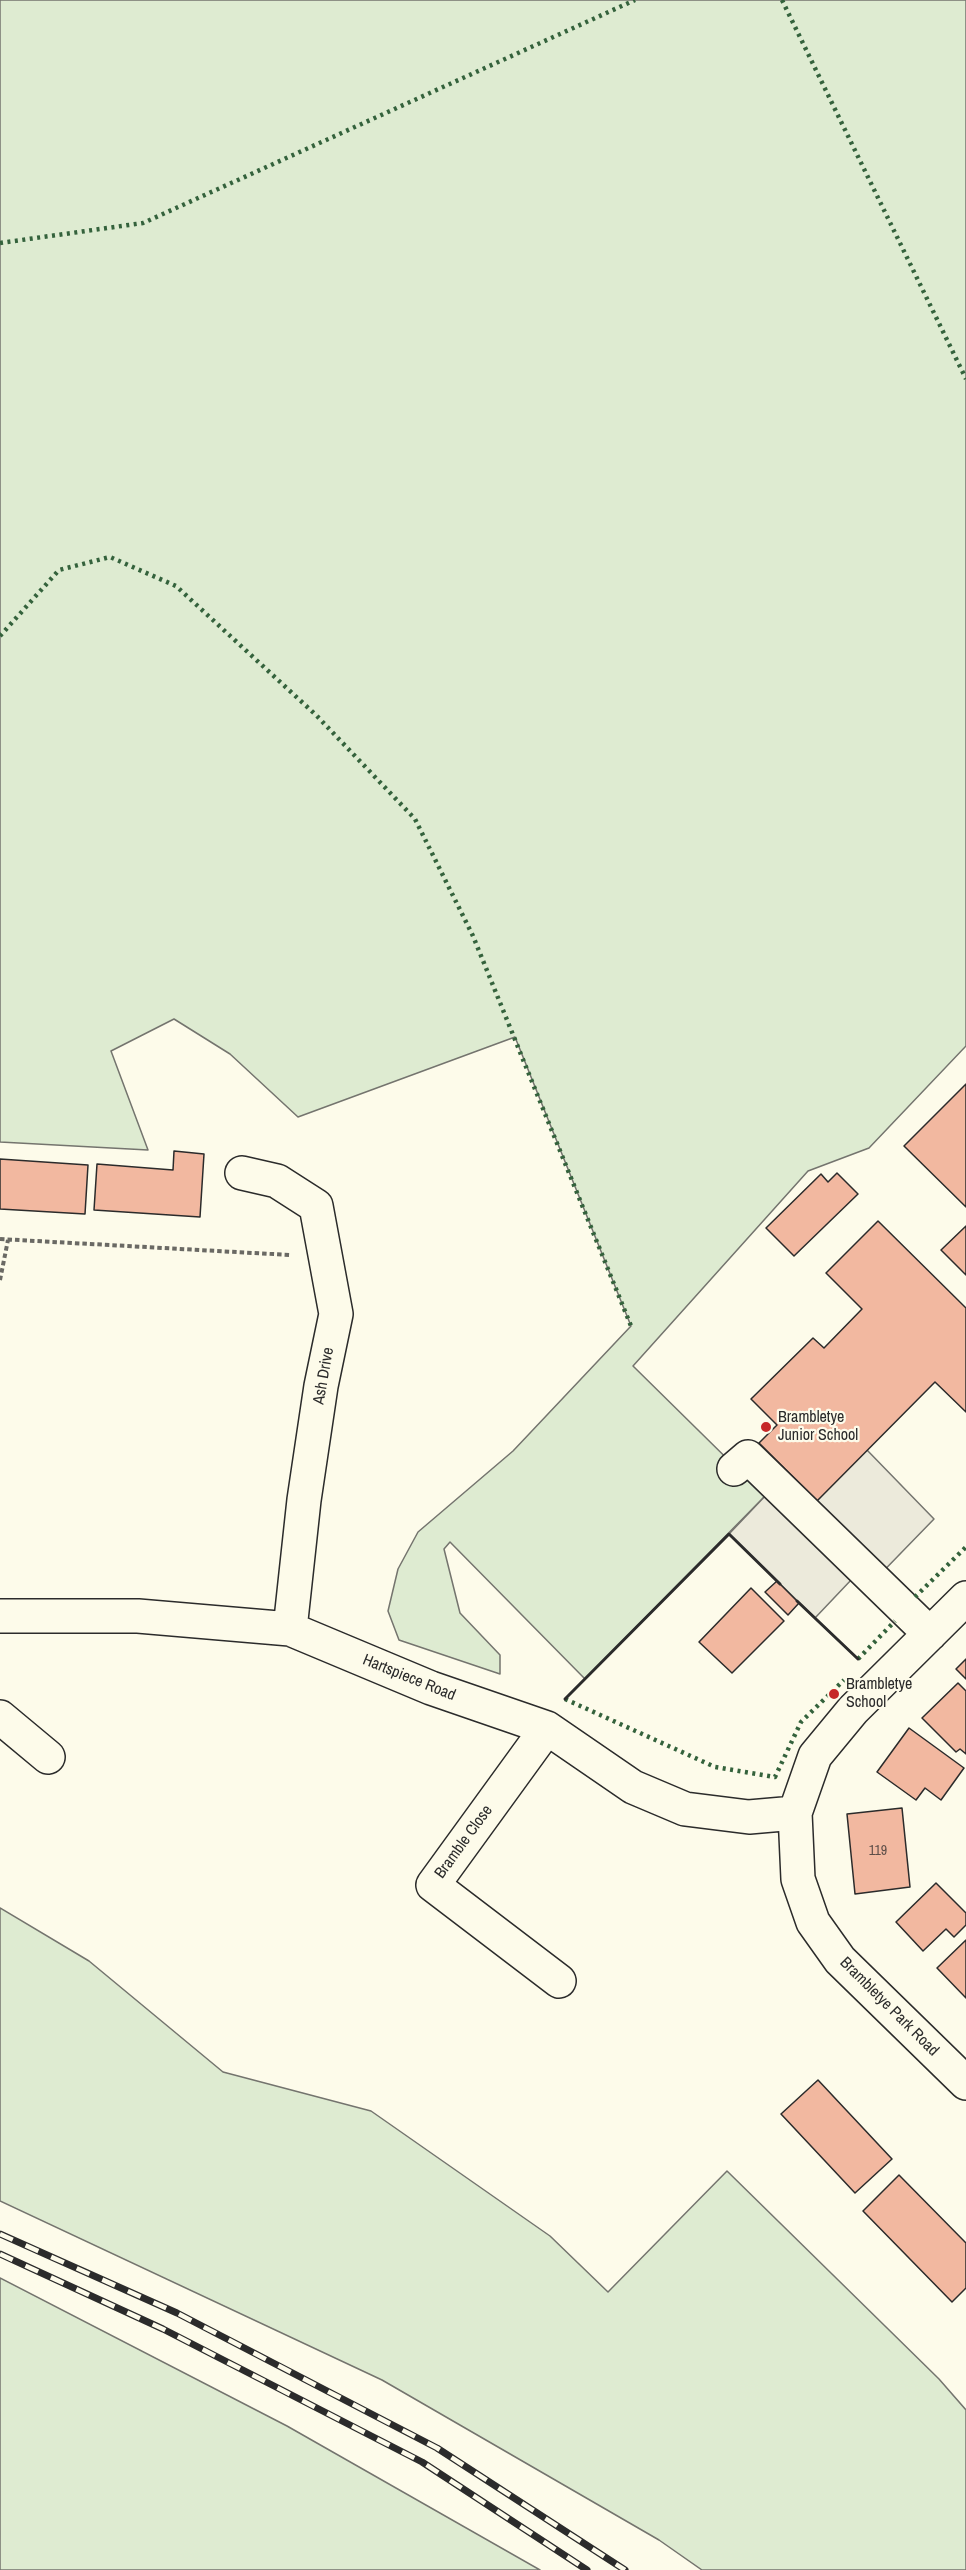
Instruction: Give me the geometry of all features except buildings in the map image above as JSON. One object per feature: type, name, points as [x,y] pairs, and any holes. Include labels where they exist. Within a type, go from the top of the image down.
[{"type":"street","name":"Ash Drive","points":[[242,1173],[277,1181],[316,1206],[336,1314],[318,1409],[290,1629]]},
{"type":"street","points":[[734,1469],[748,1458],[930,1634]]},
{"type":"street","name":"Brambletye Park Road","points":[[966,1598],[853,1710],[816,1756],[795,1813],[798,1879],[813,1922],[840,1960],[966,2083]]},
{"type":"street","name":"Hartspiece Road","points":[[0,1616],[138,1617],[290,1629],[431,1688],[547,1728],[633,1787],[685,1809],[749,1817],[795,1813]]},
{"type":"street","points":[[0,1717],[48,1757]]},
{"type":"street","name":"Bramble Close","points":[[547,1728],[433,1885],[560,1981]]},
{"type":"path","points":[[0,1239],[325,1257]]},
{"type":"path","points":[[0,1281],[8,1240]]},
{"type":"green space","points":[[0,0],[966,0],[966,1046],[869,1148],[808,1171],[633,1366],[765,1496],[585,1679],[450,1542],[444,1549],[460,1613],[500,1655],[500,1674],[399,1640],[388,1611],[398,1569],[418,1532],[513,1451],[631,1326],[515,1037],[298,1117],[230,1054],[174,1019],[111,1051],[148,1150],[0,1142]]},
{"type":"green space","points":[[0,1908],[89,1961],[223,2072],[371,2111],[550,2236],[608,2292],[727,2171],[939,2379],[966,2410],[966,2570],[702,2570],[659,2540],[382,2380],[0,2201]]},
{"type":"green space","points":[[0,2278],[287,2426],[540,2570],[0,2570]]},
{"type":"shaded area","points":[[867,1450],[934,1519],[865,1590],[852,1579],[815,1618],[729,1534],[788,1472]]},
{"type":"railway","points":[[0,2234],[177,2313],[437,2448],[625,2570]]},
{"type":"railway","points":[[0,2254],[163,2329],[422,2462],[587,2570]]},
{"type":"hedge","points":[[0,243],[143,223],[635,0]]},
{"type":"hedge","points":[[782,0],[966,379]]},
{"type":"hedge","points":[[0,636],[59,570],[110,557],[176,586],[316,715],[415,819],[473,936],[631,1326]]},
{"type":"hedge","points":[[915,1597],[966,1547]]},
{"type":"hedge","points":[[858,1659],[895,1621]]},
{"type":"hedge","points":[[565,1699],[715,1767],[775,1777],[801,1722],[844,1680]]},
{"type":"wall","points":[[565,1699],[729,1534],[780,1584]]},
{"type":"wall","points":[[797,1601],[858,1659]]},
{"type":"place","name":"Brambletye Junior School","points":[[766,1427]]},
{"type":"place","name":"Brambletye School","points":[[834,1694]]}]
